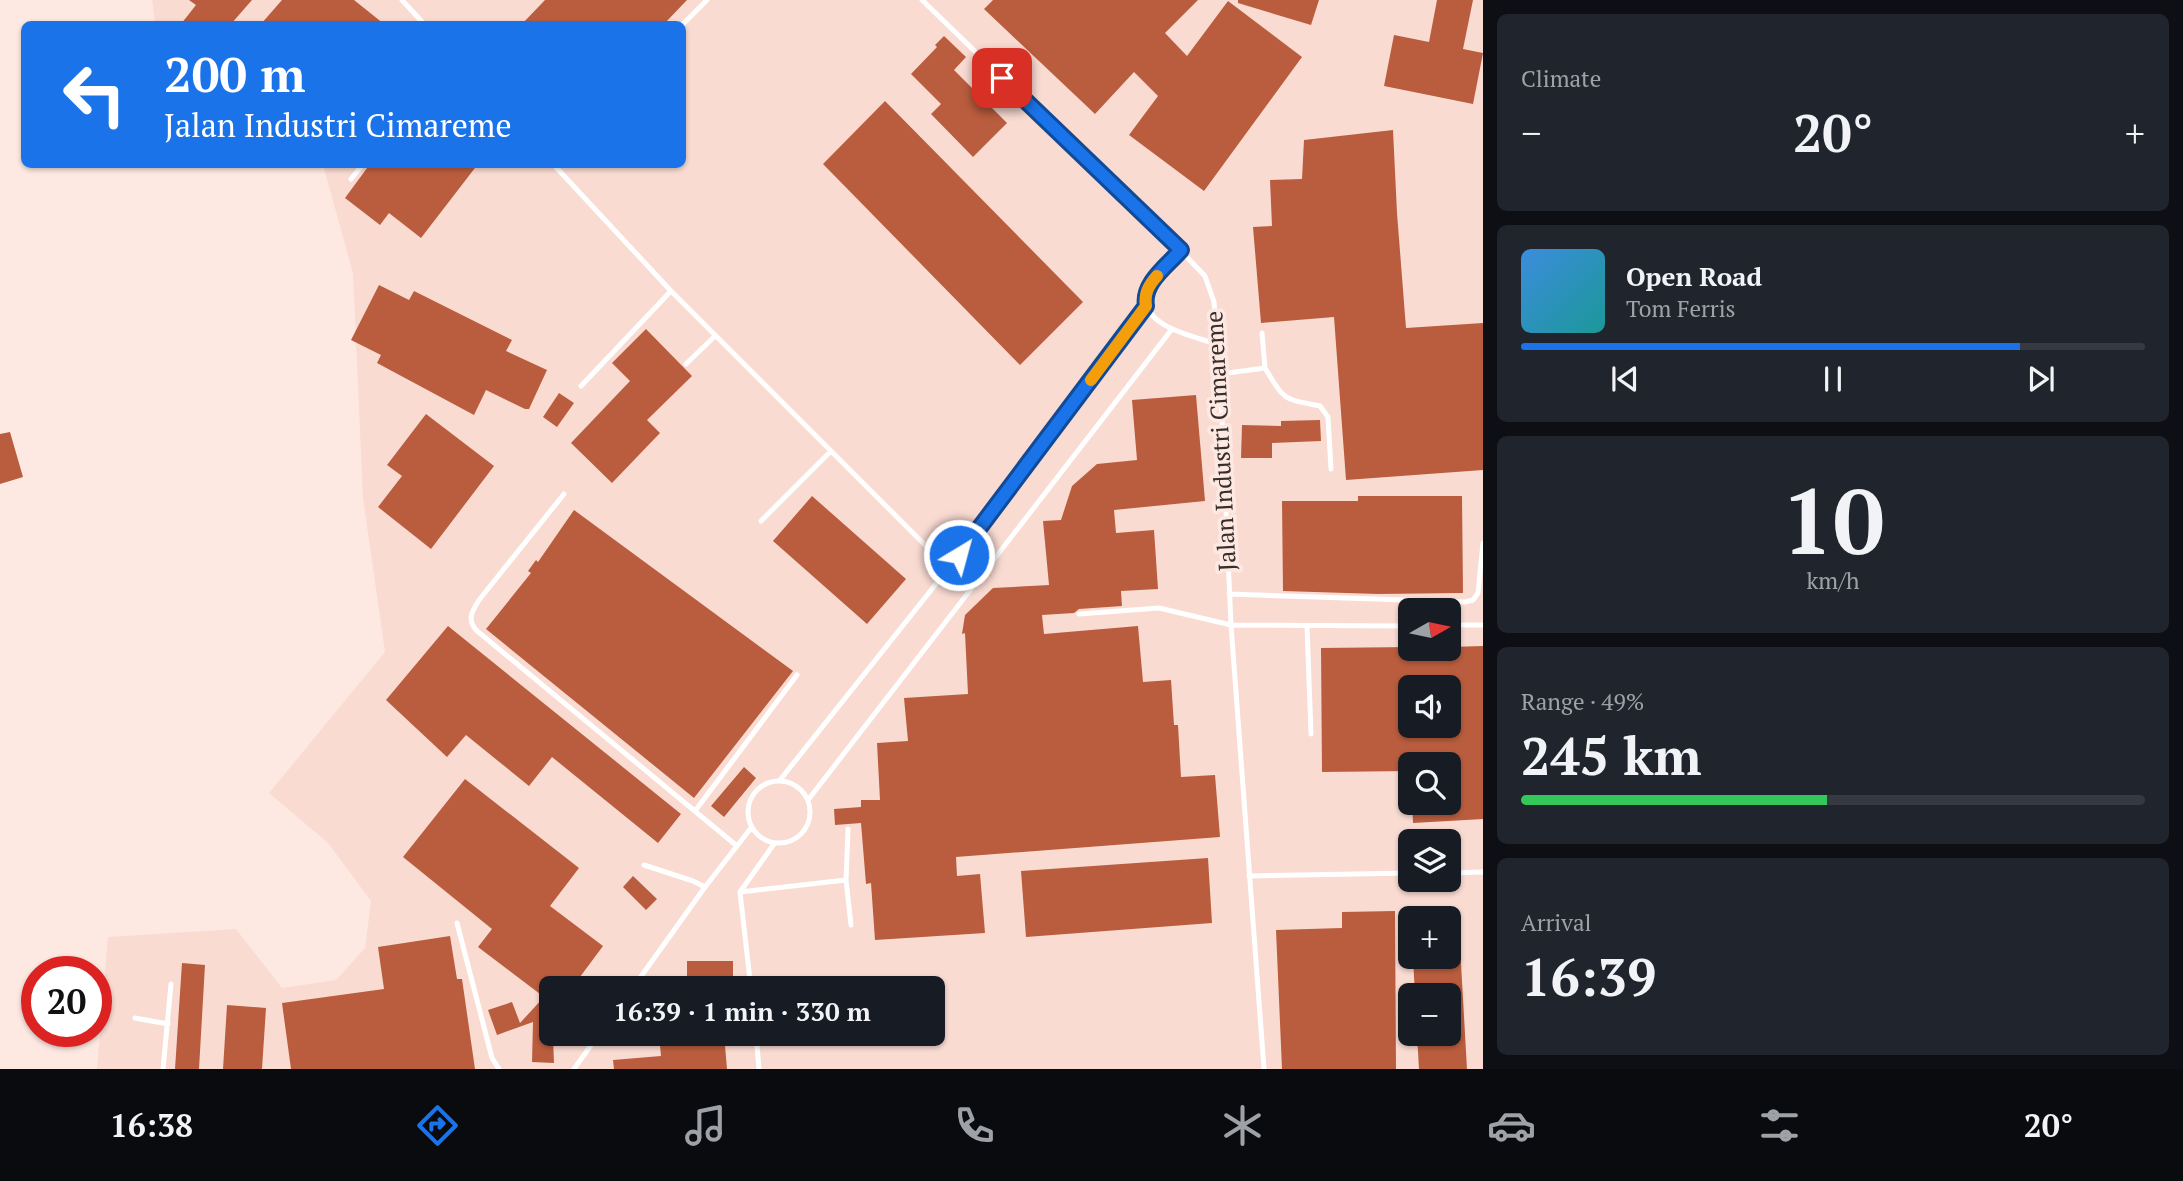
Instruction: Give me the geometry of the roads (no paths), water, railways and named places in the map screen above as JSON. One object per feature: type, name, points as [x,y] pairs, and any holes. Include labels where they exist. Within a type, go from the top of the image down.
[{"type":"lane","points":[[402,0],[422,21]]},
{"type":"lane","points":[[686,21],[707,0]]},
{"type":"lane","name":"Jalan Industri Cimareme","points":[[922,0],[1181,250],[1205,275],[1210,286],[1214,302],[1220,374],[1229,594],[1264,1069]]},
{"type":"lane","points":[[351,179],[360,168]]},
{"type":"lane","points":[[557,168],[715,336],[970,590]]},
{"type":"lane","points":[[1181,250],[1147,289],[1146,306],[1151,314],[1172,329],[1217,344]]},
{"type":"lane","points":[[581,386],[671,291]]},
{"type":"lane","points":[[780,780],[948,568],[1146,306]]},
{"type":"lane","points":[[808,800],[1172,329]]},
{"type":"lane","points":[[1262,333],[1265,368],[1279,391],[1289,400],[1320,406],[1328,417],[1331,469]]},
{"type":"lane","points":[[686,364],[715,336]]},
{"type":"lane","points":[[1220,374],[1265,368]]},
{"type":"lane","points":[[761,522],[831,451]]},
{"type":"lane","points":[[564,494],[479,600],[470,614],[471,624],[476,631],[737,846]]},
{"type":"lane","points":[[1229,594],[1473,600],[1478,593],[1483,543]]},
{"type":"lane","points":[[1079,614],[1159,608],[1231,625],[1398,626]]},
{"type":"lane","points":[[1461,625],[1483,625]]},
{"type":"lane","points":[[1307,626],[1311,734]]},
{"type":"lane","points":[[695,811],[797,676]]},
{"type":"lane","points":[[780,780],[792,783],[802,790],[811,813],[808,826],[799,837],[788,843],[774,844],[757,836],[751,828],[747,812],[752,796],[764,784],[780,780]]},
{"type":"lane","points":[[641,976],[751,828]]},
{"type":"lane","points":[[848,828],[846,880],[851,925]]},
{"type":"lane","points":[[750,976],[740,892],[774,844]]},
{"type":"lane","points":[[644,865],[705,887]]},
{"type":"lane","points":[[1461,873],[1483,872]]},
{"type":"lane","points":[[1249,876],[1398,873]]},
{"type":"lane","points":[[740,892],[846,880]]},
{"type":"lane","points":[[457,923],[492,1058],[499,1069]]},
{"type":"lane","points":[[163,1069],[172,984]]},
{"type":"lane","points":[[135,1018],[167,1024]]},
{"type":"lane","points":[[574,1069],[590,1046]]},
{"type":"lane","points":[[757,1046],[760,1069]]}]
